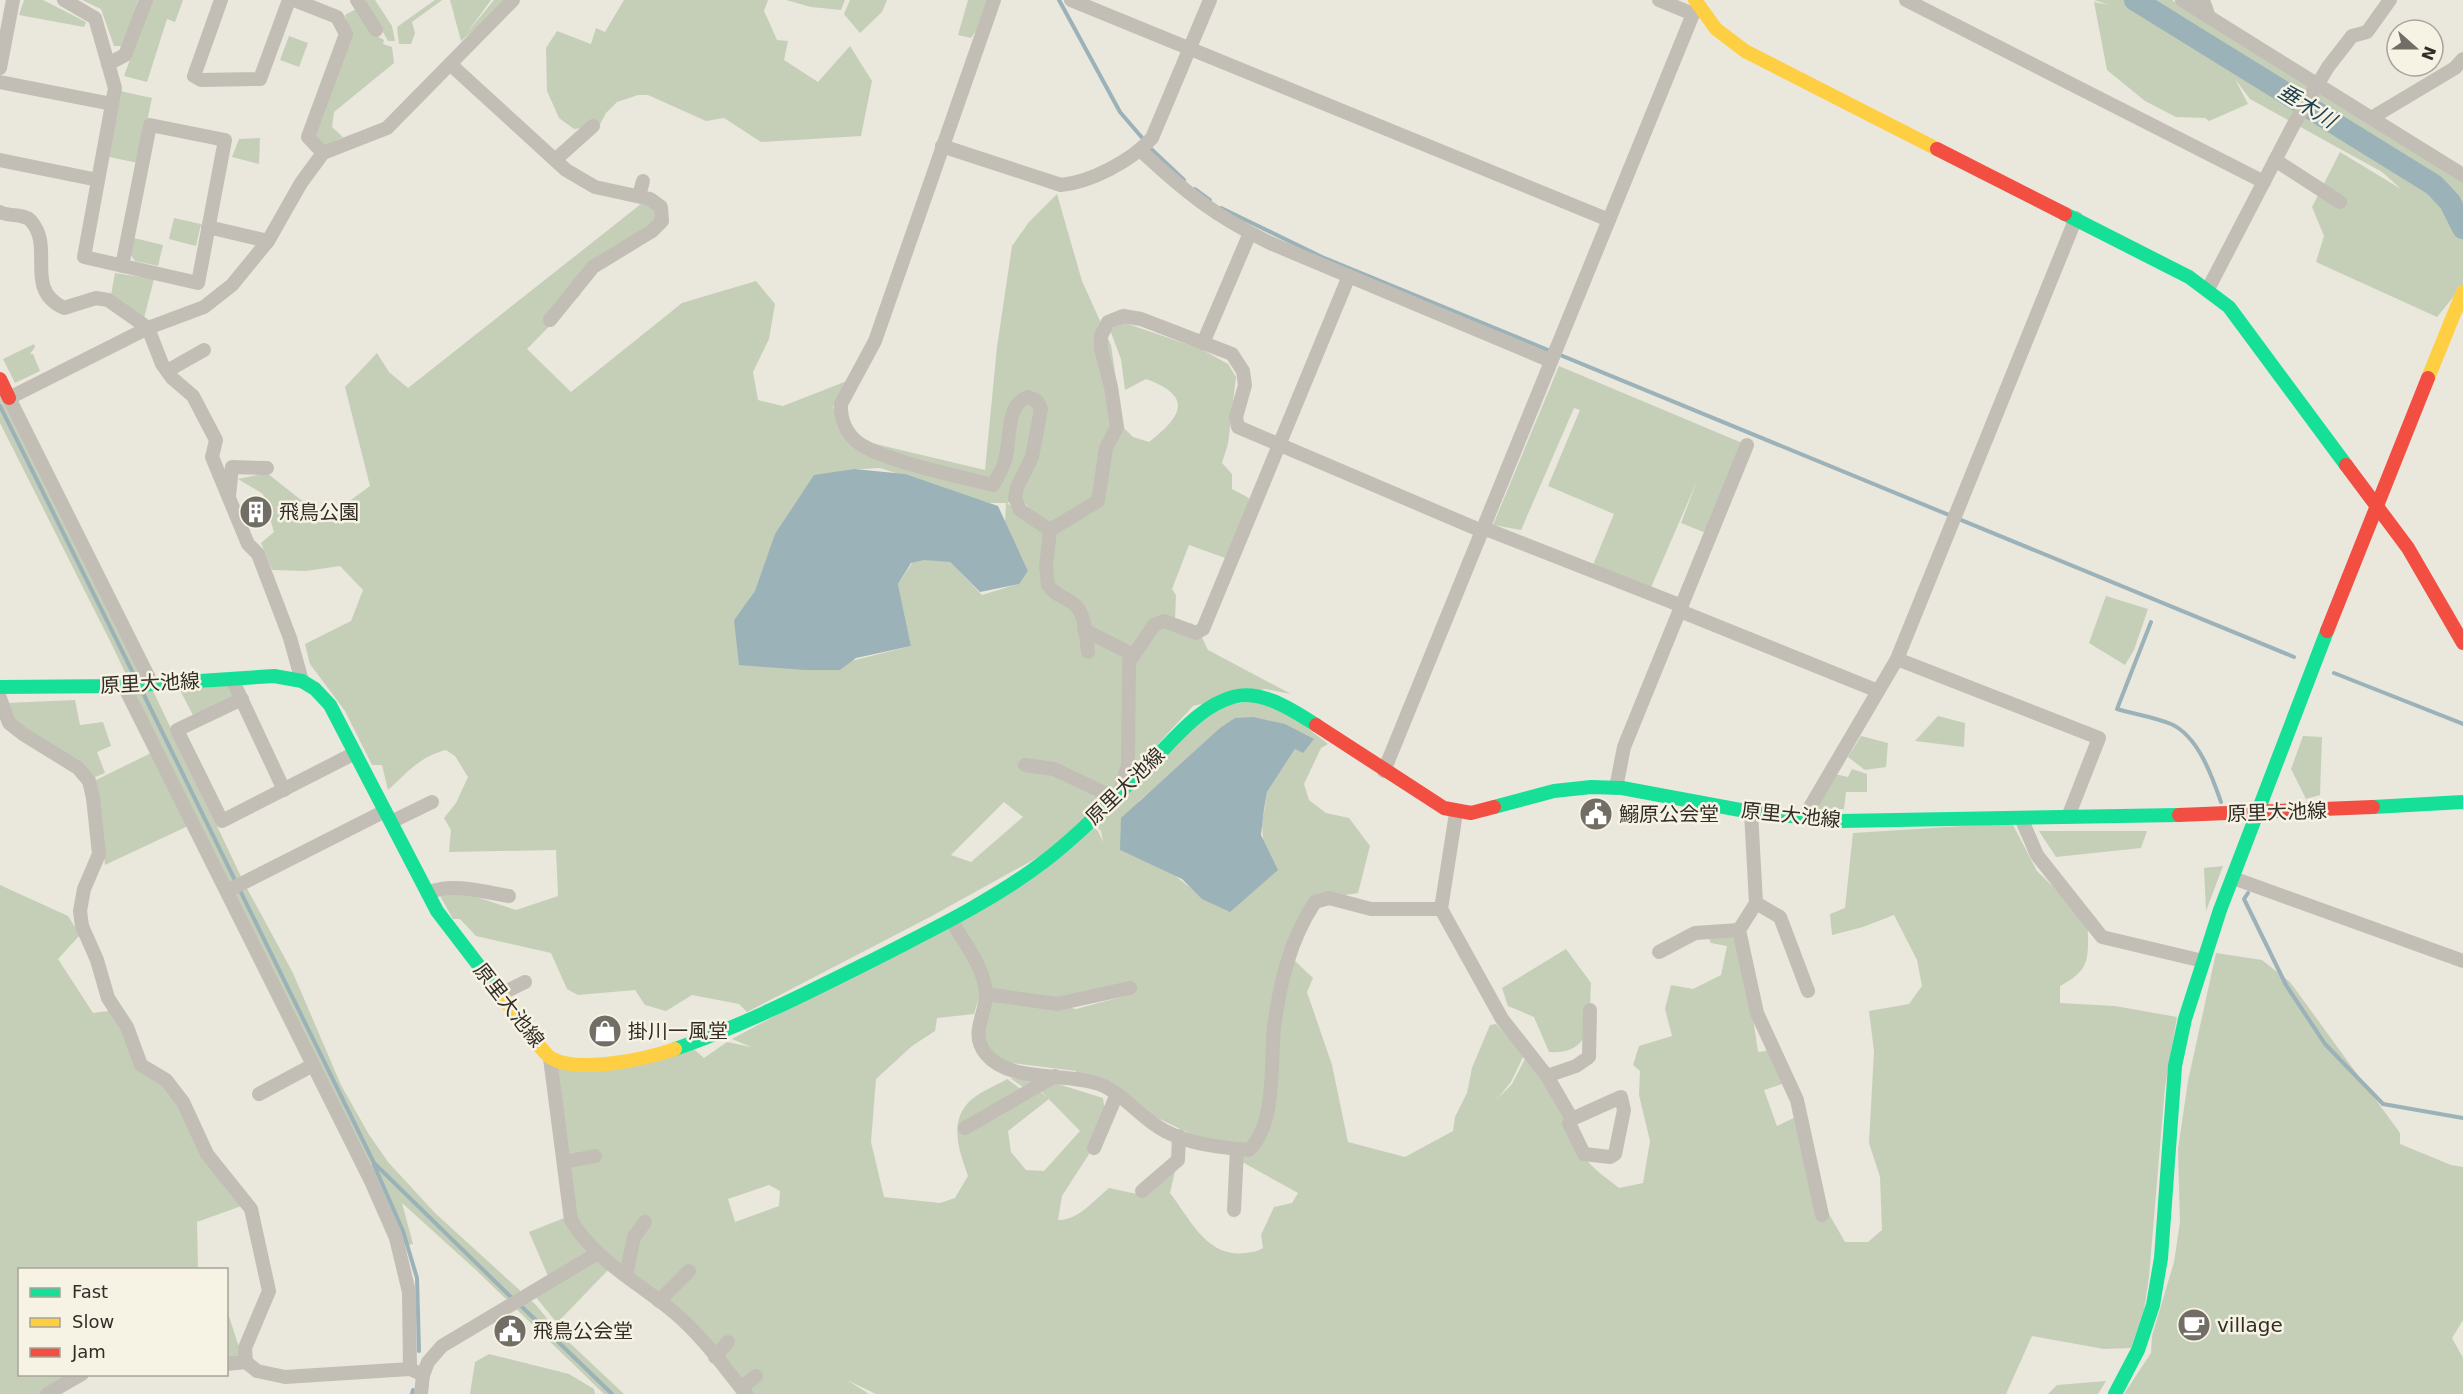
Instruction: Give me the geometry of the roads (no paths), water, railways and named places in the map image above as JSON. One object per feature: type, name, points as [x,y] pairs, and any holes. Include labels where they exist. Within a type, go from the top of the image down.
[{"type":"main road","points":[[1695,6],[1717,32],[1745,51],[2076,218],[2208,289],[2229,307],[2377,504],[2408,548],[2463,643]]},
{"type":"main road","points":[[2115,1394],[2139,1350],[2157,1289],[2176,1064],[2184,1020],[2257,814],[2377,504],[2462,295]]},
{"type":"main road","points":[[0,379],[9,398]]},
{"type":"main road","name":"原里大池線","points":[[0,687],[126,686],[274,676],[302,681],[315,689],[330,705],[437,911],[550,1058],[572,1064],[609,1064],[667,1052],[727,1031],[951,920],[1040,864],[1071,838],[1212,706],[1232,697],[1250,695],[1271,700],[1301,716],[1444,808],[1456,813],[1481,811],[1554,791],[1616,788],[1751,812],[1841,821],[2257,814],[2463,802]]},
{"type":"street","points":[[64,0],[95,18],[115,88],[84,257],[122,266],[198,283],[225,140],[150,125],[122,266]]},
{"type":"street","points":[[108,64],[125,55],[146,0]]},
{"type":"street","points":[[221,0],[194,76],[201,80],[260,79],[288,0]]},
{"type":"street","points":[[294,0],[337,17],[346,34],[308,137],[323,153]]},
{"type":"street","points":[[149,684],[9,398],[148,328],[204,307],[232,285],[268,241],[301,183],[323,153],[387,128],[513,0]]},
{"type":"street","points":[[994,0],[875,341],[841,404],[840,413],[846,430],[859,443],[880,454],[993,485],[1006,458],[1011,420],[1019,402],[1028,396],[1037,401],[1041,409],[1032,457],[1017,487],[1015,498],[1020,510],[1050,530]]},
{"type":"street","points":[[1071,0],[1609,220]]},
{"type":"street","points":[[942,146],[1061,185],[1078,183],[1140,150],[1152,138],[1210,0]]},
{"type":"street","points":[[1384,771],[1695,6],[1659,0]]},
{"type":"street","points":[[1906,0],[2264,182]]},
{"type":"street","points":[[2182,0],[2315,89],[2373,117],[2463,175]]},
{"type":"street","points":[[2204,0],[2209,17]]},
{"type":"street","points":[[2208,289],[2295,122],[2315,89],[2352,36],[2367,32],[2390,0]]},
{"type":"street","points":[[0,68],[8,2]]},
{"type":"street","points":[[337,17],[358,2],[376,30]]},
{"type":"street","points":[[2373,117],[2455,68],[2463,58]]},
{"type":"street","points":[[450,64],[566,170],[648,195],[661,207],[662,221],[652,231],[593,267],[549,320]]},
{"type":"street","points":[[0,82],[112,104]]},
{"type":"street","points":[[555,160],[592,126]]},
{"type":"street","points":[[1140,150],[1186,193],[1225,220],[1349,276],[1551,361]]},
{"type":"street","points":[[0,160],[98,180]]},
{"type":"street","points":[[2275,160],[2340,202]]},
{"type":"street","points":[[643,181],[648,195]]},
{"type":"street","points":[[0,212],[25,217],[32,221],[40,242],[41,286],[55,304],[64,308],[96,298],[108,300],[148,328],[167,371],[193,396],[216,440],[212,457],[248,543],[258,554],[290,638],[302,681]]},
{"type":"street","points":[[1803,819],[1897,659],[2076,218]]},
{"type":"street","points":[[208,226],[268,241]]},
{"type":"street","points":[[1203,343],[1250,232]]},
{"type":"street","points":[[1025,765],[1054,769],[1117,794],[1128,765],[1129,662],[1154,625],[1164,621],[1196,633],[1203,629],[1349,276]]},
{"type":"street","points":[[1050,530],[1098,501],[1106,448],[1116,426],[1111,387],[1101,349],[1101,336],[1108,322],[1123,316],[1141,319],[1232,354],[1243,371],[1245,385],[1236,417],[1238,427],[1277,446],[1681,608],[1878,691]]},
{"type":"street","points":[[167,371],[204,350]]},
{"type":"street","points":[[1616,788],[1624,747],[1747,444]]},
{"type":"street","points":[[229,498],[232,467],[267,468]]},
{"type":"street","points":[[1050,530],[1046,567],[1048,585],[1057,595],[1077,607],[1088,652]]},
{"type":"street","points":[[1084,630],[1134,654]]},
{"type":"street","points":[[1897,659],[2099,738],[2068,817]]},
{"type":"street","points":[[232,679],[284,790]]},
{"type":"street","points":[[126,686],[370,1179],[396,1238],[409,1292],[421,1394]]},
{"type":"street","points":[[0,698],[9,723],[78,768],[89,781],[99,854],[84,889],[80,911],[82,926],[108,998],[127,1026],[141,1065],[166,1080],[183,1102],[207,1154],[251,1209],[269,1291],[245,1348],[246,1362]]},
{"type":"street","points":[[242,699],[177,730],[222,821],[356,753]]},
{"type":"street","points":[[227,891],[388,817],[432,802]]},
{"type":"street","points":[[1751,812],[1756,903],[1739,930],[1757,1013],[1797,1100],[1822,1215]]},
{"type":"street","points":[[1456,813],[1441,909],[1502,1019],[1547,1076],[1572,1119]]},
{"type":"street","points":[[2021,818],[2037,855],[2102,937],[2203,961]]},
{"type":"street","points":[[2233,878],[2463,961]]},
{"type":"street","points":[[428,893],[436,890],[475,890],[509,896]]},
{"type":"street","points":[[951,920],[979,969],[986,994],[978,1039],[987,1055],[998,1065],[1017,1072],[1099,1084],[1117,1094],[1165,1131],[1209,1146],[1250,1150],[1258,1142],[1270,1096],[1274,1029],[1286,964],[1305,918],[1315,902],[1329,898],[1371,909],[1441,909]]},
{"type":"street","points":[[1756,903],[1780,917],[1808,991]]},
{"type":"street","points":[[1659,952],[1695,933],[1739,930]]},
{"type":"street","points":[[501,994],[525,982]]},
{"type":"street","points":[[986,994],[1057,1004],[1130,988]]},
{"type":"street","points":[[1547,1076],[1576,1066],[1588,1057],[1590,1010]]},
{"type":"street","points":[[550,1058],[570,1218],[581,1236],[598,1253],[678,1316],[743,1391],[756,1376]]},
{"type":"street","points":[[259,1094],[313,1065]]},
{"type":"street","points":[[965,1128],[1055,1076]]},
{"type":"street","points":[[1094,1148],[1117,1094]]},
{"type":"street","points":[[1621,1097],[1624,1110],[1615,1154],[1610,1157],[1584,1154],[1569,1123],[1572,1119],[1621,1097]]},
{"type":"street","points":[[1142,1191],[1178,1160],[1179,1136]]},
{"type":"street","points":[[1234,1210],[1237,1149]]},
{"type":"street","points":[[564,1162],[595,1156]]},
{"type":"street","points":[[626,1275],[634,1237],[645,1221]]},
{"type":"street","points":[[228,1364],[246,1362],[257,1371],[285,1377],[417,1372],[442,1346],[598,1253]]},
{"type":"street","points":[[659,1301],[689,1271]]},
{"type":"street","points":[[715,1357],[728,1342]]},
{"type":"street","points":[[47,1394],[78,1376]]},
{"type":"street","points":[[2126,1377],[2129,1390],[2126,1394]]},
{"type":"water","points":[[854,469],[905,474],[998,506],[1028,571],[1019,584],[980,592],[950,562],[924,560],[911,563],[898,584],[911,646],[856,658],[840,670],[739,665],[734,620],[755,591],[775,534],[814,475]]},
{"type":"water","points":[[1253,717],[1285,724],[1314,739],[1303,753],[1295,749],[1267,792],[1261,835],[1278,870],[1230,912],[1202,899],[1182,879],[1120,850],[1121,818],[1220,728],[1235,718]]},
{"type":"waterway","points":[[1059,0],[1120,112],[1144,140]]},
{"type":"waterway","name":"垂木川","points":[[2135,0],[2434,185],[2450,202],[2463,228]]},
{"type":"waterway","points":[[1148,146],[1184,180]]},
{"type":"waterway","points":[[1195,189],[1210,200]]},
{"type":"waterway","points":[[1221,208],[1322,257],[2294,657]]},
{"type":"waterway","points":[[0,406],[136,679]]},
{"type":"waterway","points":[[2151,622],[2117,709],[2151,717],[2181,730],[2203,758],[2221,802]]},
{"type":"waterway","points":[[2334,673],[2463,724]]},
{"type":"waterway","points":[[142,691],[374,1163],[514,1300]]},
{"type":"waterway","points":[[2248,893],[2244,899],[2286,985],[2325,1044],[2383,1104],[2463,1118]]},
{"type":"waterway","points":[[374,1165],[403,1231],[417,1278],[419,1351]]},
{"type":"waterway","points":[[520,1305],[612,1394]]},
{"type":"waterway","points":[[412,1394],[413,1390]]},
{"type":"place","name":"飛鳥公園","points":[[256,512]]},
{"type":"place","name":"鰯原公会堂","points":[[1596,814]]},
{"type":"place","name":"掛川一風堂","points":[[605,1031]]},
{"type":"place","name":"village","points":[[2194,1325]]},
{"type":"place","name":"飛鳥公会堂","points":[[510,1331]]}]
